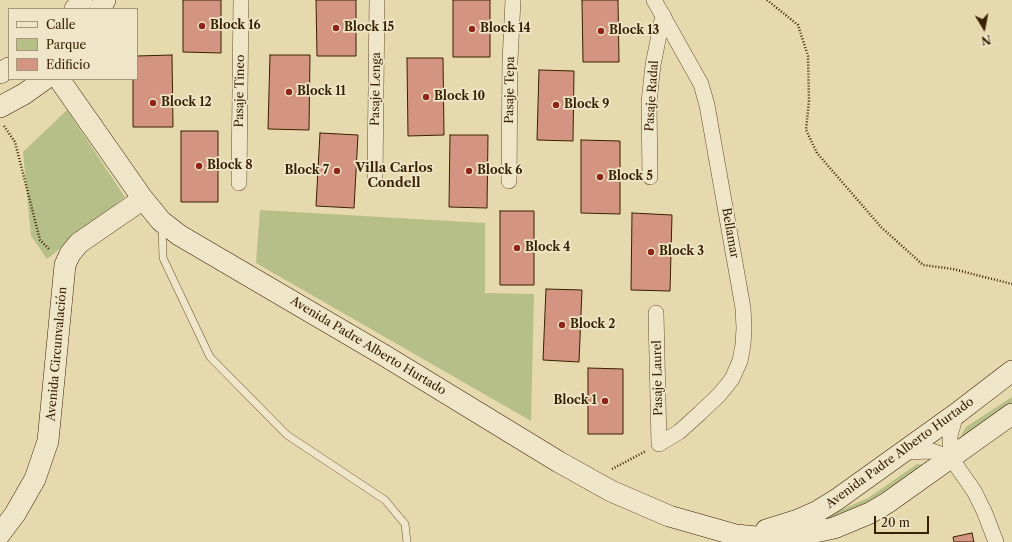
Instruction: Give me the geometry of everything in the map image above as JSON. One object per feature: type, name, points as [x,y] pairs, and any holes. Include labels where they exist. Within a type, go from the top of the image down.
[{"type":"main road","points":[[83,6],[105,0]]},
{"type":"main road","points":[[0,107],[24,94],[44,80]]},
{"type":"main road","name":"Avenida Padre Alberto Hurtado","points":[[60,80],[143,199],[161,221],[179,235],[382,354],[560,462],[611,491],[669,516],[730,536],[789,537],[834,528],[876,510],[1012,414]]},
{"type":"main road","name":"Avenida Circunvalación","points":[[0,534],[15,514],[35,479],[48,441],[65,265],[70,254],[79,243],[143,199]]},
{"type":"main road","name":"Avenida Padre Alberto Hurtado","points":[[730,536],[778,527],[818,511],[851,490],[956,414],[1012,371]]},
{"type":"street","name":"Pasaje Tineo","points":[[239,183],[241,0]]},
{"type":"street","name":"Pasaje Lenga","points":[[375,177],[377,0]]},
{"type":"street","name":"Pasaje Tepa","points":[[509,181],[510,61],[513,0]]},
{"type":"street","name":"Bellamar","points":[[654,0],[701,84],[707,105],[743,308],[744,328],[740,361],[732,379],[719,395],[679,432],[659,444]]},
{"type":"street","name":"Pasaje Radal","points":[[650,177],[649,102],[653,65],[663,15]]},
{"type":"street","name":"Pasaje Laurel","points":[[656,313],[659,444]]},
{"type":"street","points":[[956,414],[950,436],[951,458],[974,491],[984,511],[996,542]]},
{"type":"street","points":[[903,452],[932,451],[951,458]]},
{"type":"lane","points":[[161,221],[164,258],[210,357],[287,435],[385,500],[404,524],[407,542]]},
{"type":"path","points":[[767,0],[798,25],[808,56],[809,101],[806,130],[817,153],[880,228],[923,265],[953,270],[1012,284]]},
{"type":"path","points":[[0,120],[15,142],[40,240],[65,265]]},
{"type":"path","points":[[592,480],[659,444]]},
{"type":"green space","points":[[67,110],[125,197],[47,259],[31,236],[23,152]]},
{"type":"green space","points":[[260,210],[485,223],[485,293],[534,294],[531,421],[256,263]]},
{"type":"green space","points":[[1012,397],[1012,404],[958,441],[966,427]]},
{"type":"green space","points":[[917,464],[926,465],[869,501],[840,516],[798,526],[799,522],[841,510],[868,498]]},
{"type":"building","name":"Block 16","points":[[183,0],[221,0],[221,53],[183,52]]},
{"type":"building","name":"Block 15","points":[[316,0],[356,0],[356,56],[317,56]]},
{"type":"building","name":"Block 14","points":[[453,0],[490,0],[490,57],[453,57]]},
{"type":"building","name":"Block 13","points":[[582,0],[618,0],[619,62],[583,62]]},
{"type":"building","name":"Block 12","points":[[172,55],[173,127],[133,127],[133,80],[138,80],[138,56]]},
{"type":"building","name":"Block 11","points":[[270,55],[310,55],[309,130],[268,129]]},
{"type":"building","name":"Block 10","points":[[407,58],[443,58],[444,135],[408,136]]},
{"type":"building","name":"Block 9","points":[[539,70],[574,71],[573,141],[537,140]]},
{"type":"building","name":"Block 8","points":[[181,131],[218,131],[218,202],[181,202]]},
{"type":"building","name":"Block 7","points":[[320,133],[358,135],[354,208],[316,206]]},
{"type":"building","name":"Block 6","points":[[450,135],[488,135],[487,208],[449,207]]},
{"type":"building","name":"Block 5","points":[[581,140],[620,141],[620,214],[581,213]]},
{"type":"building","name":"Block 4","points":[[500,211],[534,211],[534,285],[500,285]]},
{"type":"building","name":"Block 3","points":[[632,213],[672,215],[670,291],[631,290]]},
{"type":"building","name":"Block 2","points":[[546,289],[582,290],[579,362],[543,360]]},
{"type":"building","name":"Block 1","points":[[588,368],[623,369],[623,434],[588,434]]},
{"type":"building","points":[[972,533],[974,542],[954,542],[953,537]]},
{"type":"place","name":"Block 16","points":[[202,26]]},
{"type":"place","name":"Block 15","points":[[336,28]]},
{"type":"place","name":"Block 14","points":[[472,29]]},
{"type":"place","name":"Block 13","points":[[601,31]]},
{"type":"place","name":"Block 11","points":[[289,92]]},
{"type":"place","name":"Block 10","points":[[426,97]]},
{"type":"place","name":"Block 12","points":[[153,103]]},
{"type":"place","name":"Block 9","points":[[556,105]]},
{"type":"place","name":"Block 8","points":[[199,166]]},
{"type":"place","name":"Block 7","points":[[337,171]]},
{"type":"place","name":"Block 6","points":[[469,171]]},
{"type":"place","name":"Block 5","points":[[600,177]]},
{"type":"place","name":"Block 4","points":[[517,248]]},
{"type":"place","name":"Block 3","points":[[651,252]]},
{"type":"place","name":"Block 2","points":[[562,325]]},
{"type":"place","name":"Block 1","points":[[605,401]]},
{"type":"district","name":"Villa Carlos Condell","points":[[394,176]]}]
